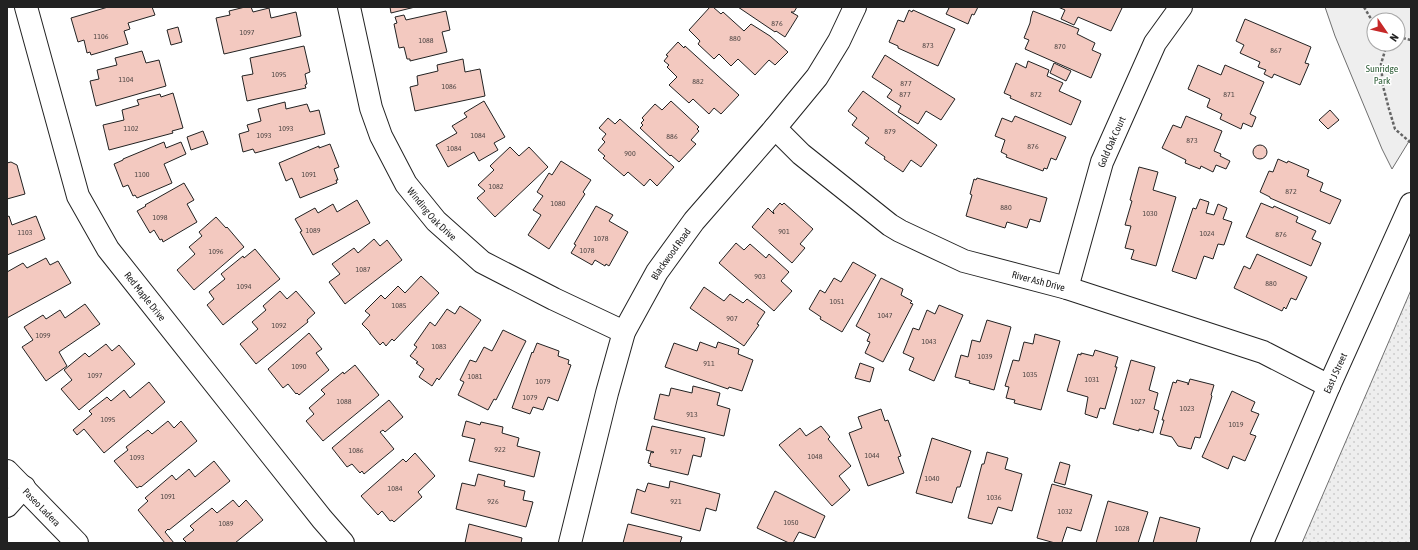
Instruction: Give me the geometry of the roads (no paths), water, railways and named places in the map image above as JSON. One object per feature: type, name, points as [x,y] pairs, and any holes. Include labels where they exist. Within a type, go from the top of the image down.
[{"type":"street","name":"Red Maple Drive","points":[[26,7],[78,196],[108,249],[317,514],[344,543]]},
{"type":"street","name":"Winding Oak Drive","points":[[349,7],[371,108],[381,136],[406,184],[436,221],[482,262],[554,299],[624,332]]},
{"type":"street","name":"Blackwood Road","points":[[570,543],[605,400],[624,332],[657,272],[694,221],[817,77],[839,41],[855,7]]},
{"type":"street","name":"Gold Oak Court","points":[[1067,288],[1102,162],[1155,43],[1181,7]]},
{"type":"street","name":"River Ash Drive","points":[[775,128],[801,154],[890,225],[964,261],[1067,288],[1263,352],[1329,386]]},
{"type":"street","name":"East J Street","points":[[1262,543],[1329,386],[1411,204]]},
{"type":"street","name":"Paseo Ladera","points":[[7,471],[77,543]]},
{"type":"street","points":[[7,506],[24,488]]},
{"type":"park label","name":"Sunridge Park","points":[[1382,74]]}]
